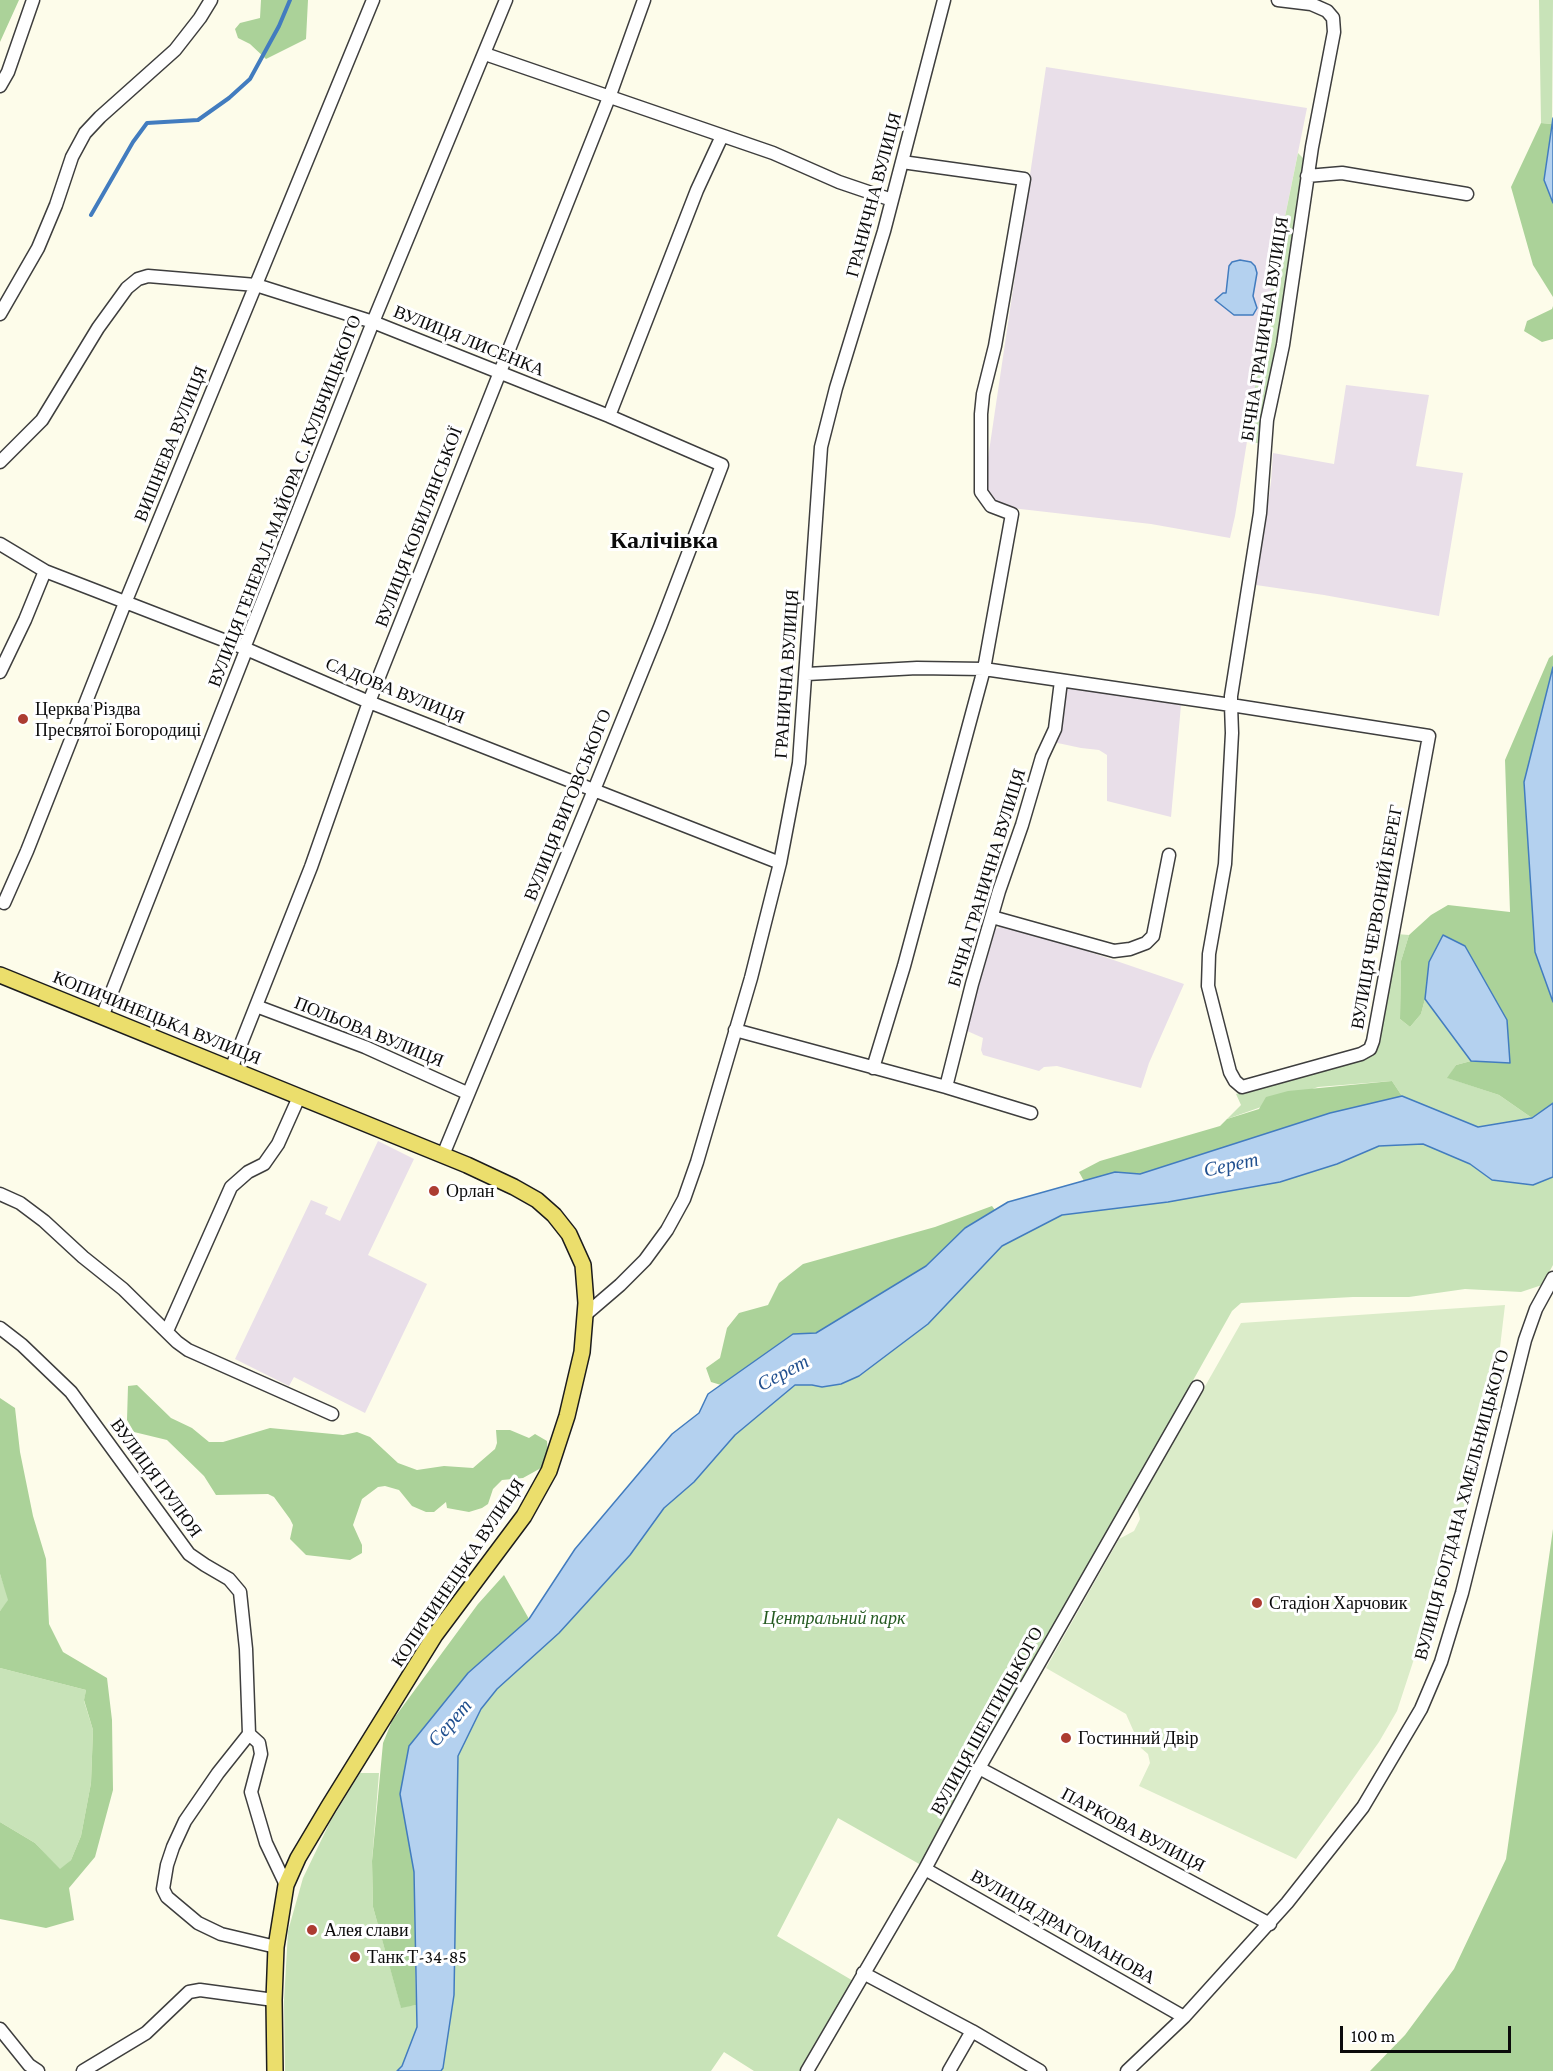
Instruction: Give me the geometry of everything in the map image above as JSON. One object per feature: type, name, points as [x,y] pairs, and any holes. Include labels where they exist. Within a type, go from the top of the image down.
[{"type":"main road","name":"КОПИЧИНЕЦЬКА ВУЛИЦЯ","points":[[0,975],[442,1155],[527,1194],[554,1215],[569,1234],[580,1257],[585,1283],[582,1352],[567,1416],[555,1455],[542,1485],[524,1516],[435,1635],[298,1858],[286,1885],[276,1947],[275,2071]]},
{"type":"street","points":[[0,86],[8,72],[33,0]]},
{"type":"street","points":[[0,314],[38,248],[56,205],[72,157],[85,133],[175,50],[211,0]]},
{"type":"street","name":"ВИШНЕВА ВУЛИЦЯ","points":[[4,903],[373,0]]},
{"type":"street","name":"ВУЛИЦЯ ГЕНЕРАЛ-МАЙОРА С. КУЛЬЧИЦЬКОГО","points":[[102,1017],[373,322],[506,0]]},
{"type":"street","name":"ВУЛИЦЯ КОБИЛЯНСЬКОЇ","points":[[231,1069],[311,867],[369,702],[609,95],[644,0]]},
{"type":"street","name":"ГРАНИЧНА ВУЛИЦЯ","points":[[585,1315],[645,1260],[675,1216],[691,1182],[751,978],[780,863],[800,763],[821,447],[833,397],[892,200],[944,0]]},
{"type":"street","name":"БІЧНА ГРАНИЧНА ВУЛИЦЯ","points":[[1231,705],[1260,513],[1267,420],[1283,345],[1307,176],[1334,39],[1334,22],[1330,13],[1311,4],[1278,0]]},
{"type":"street","points":[[485,54],[773,153],[839,182],[892,200]]},
{"type":"street","points":[[609,416],[697,189],[722,136]]},
{"type":"street","points":[[873,1068],[904,966],[984,669],[1012,514],[991,506],[981,492],[981,404],[995,346],[1024,179],[902,162]]},
{"type":"street","points":[[1307,176],[1342,173],[1467,194]]},
{"type":"street","name":"ВУЛИЦЯ ЛИСЕНКА","points":[[0,462],[42,420],[98,328],[134,281],[148,276],[256,285],[373,322],[609,416],[722,465]]},
{"type":"street","name":"ВУЛИЦЯ ВИГОВСЬКОГО","points":[[442,1155],[528,953],[668,606],[722,465]]},
{"type":"street","name":"САДОВА ВУЛИЦЯ","points":[[0,544],[45,571],[244,648],[369,702],[780,863]]},
{"type":"street","points":[[0,672],[45,571]]},
{"type":"street","points":[[807,674],[917,668],[984,669],[1231,705]]},
{"type":"street","name":"БІЧНА ГРАНИЧНА ВУЛИЦЯ","points":[[946,1087],[992,917],[1042,757],[1055,729],[1061,681]]},
{"type":"street","name":"ВУЛИЦЯ ЧЕРВОНИЙ БЕРЕГ","points":[[1231,705],[1429,736],[1372,1046],[1361,1054],[1242,1087],[1234,1081],[1230,1072],[1207,980],[1209,954],[1225,864],[1232,734],[1231,705]]},
{"type":"street","points":[[992,917],[1107,949],[1119,951],[1130,949],[1146,943],[1153,936],[1169,855]]},
{"type":"street","name":"ПОЛЬОВА ВУЛИЦЯ","points":[[256,1006],[365,1047],[467,1093]]},
{"type":"street","points":[[735,1030],[946,1087],[1031,1113]]},
{"type":"street","points":[[167,1331],[231,1187],[248,1172],[264,1164],[278,1144],[299,1097]]},
{"type":"street","points":[[0,1194],[20,1203],[44,1221],[83,1257],[123,1289],[188,1350],[332,1414]]},
{"type":"street","name":"ВУЛИЦЯ БОГДАНА ХМЕЛЬНИЦЬКОГО","points":[[1127,2071],[1184,2017],[1270,1924],[1363,1807],[1404,1741],[1444,1654],[1462,1593],[1525,1340],[1536,1309],[1553,1278]]},
{"type":"street","name":"ВУЛИЦЯ ПУЛЮЯ","points":[[0,1328],[22,1345],[71,1392],[189,1554],[230,1579],[240,1592],[246,1649],[249,1734],[259,1743],[261,1754],[251,1789],[252,1800],[269,1850],[286,1885]]},
{"type":"street","name":"ВУЛИЦЯ ШЕПТИЦЬКОГО","points":[[807,2071],[925,1869],[979,1768],[1197,1387]]},
{"type":"street","points":[[249,1734],[218,1773],[185,1821],[173,1847],[163,1889],[167,1897],[198,1923],[221,1934],[276,1947]]},
{"type":"street","name":"ПАРКОВА ВУЛИЦЯ","points":[[979,1768],[1270,1924]]},
{"type":"street","name":"ВУЛИЦЯ ДРАГОМАНОВА","points":[[925,1869],[1184,2017]]},
{"type":"street","points":[[863,1973],[972,2031],[1040,2071]]},
{"type":"street","points":[[83,2071],[146,2033],[189,1992],[200,1990],[274,2000]]},
{"type":"street","points":[[0,2029],[29,2065],[38,2071]]},
{"type":"street","points":[[950,2071],[972,2031]]},
{"type":"shaded area","points":[[1046,67],[1307,108],[1276,261],[1230,538],[1151,524],[1003,507],[992,501],[984,485]]},
{"type":"shaded area","points":[[1346,385],[1429,395],[1416,466],[1463,473],[1439,616],[1256,585],[1273,453],[1334,464]]},
{"type":"shaded area","points":[[1065,687],[1181,705],[1171,817],[1107,801],[1107,755],[1099,750],[1053,742]]},
{"type":"shaded area","points":[[1002,926],[1040,935],[1184,984],[1149,1063],[1141,1088],[1057,1066],[1044,1067],[1039,1071],[983,1055],[981,1050],[983,1038],[965,1030],[995,929]]},
{"type":"shaded area","points":[[378,1141],[414,1159],[368,1255],[427,1284],[365,1413],[294,1377],[289,1386],[235,1359],[311,1200],[328,1207],[325,1214],[340,1221]]},
{"type":"green space","points":[[0,0],[19,0],[0,42]]},
{"type":"green space","points":[[261,0],[308,0],[306,39],[266,59],[250,44],[238,38],[235,29],[240,23],[260,18]]},
{"type":"green space","points":[[1539,0],[1553,0],[1552,124],[1541,123]]},
{"type":"green space","points":[[1541,123],[1552,124],[1544,180],[1553,203],[1553,297],[1533,265],[1511,187]]},
{"type":"green space","points":[[1298,153],[1304,159],[1306,166],[1262,444],[1246,441],[1276,261]]},
{"type":"green space","points":[[1553,306],[1553,339],[1542,342],[1524,331],[1527,321],[1552,309]]},
{"type":"green space","points":[[1553,655],[1553,667],[1524,782],[1535,952],[1553,1002],[1553,1103],[1532,1118],[1499,1095],[1447,1078],[1456,1065],[1471,1061],[1509,1063],[1507,1020],[1465,946],[1443,936],[1429,962],[1421,1014],[1410,1027],[1400,1019],[1401,961],[1409,935],[1431,915],[1448,905],[1510,912],[1505,760],[1549,658]]},
{"type":"green space","points":[[1396,934],[1409,935],[1401,961],[1400,1019],[1410,1027],[1421,1014],[1425,999],[1471,1061],[1456,1065],[1448,1078],[1499,1095],[1532,1118],[1478,1127],[1402,1096],[1392,1081],[1318,1087],[1227,1119],[1241,1105],[1236,1094],[1375,1052]]},
{"type":"green space","points":[[1392,1081],[1402,1096],[1330,1113],[1140,1174],[1115,1172],[1084,1181],[1079,1172],[1100,1161],[1220,1126],[1227,1119],[1259,1109],[1266,1097],[1288,1091]]},
{"type":"green space","name":"Центральний парк","points":[[1423,1144],[1470,1164],[1492,1180],[1533,1185],[1553,1177],[1553,1265],[1542,1285],[1521,1292],[1465,1289],[1409,1297],[1353,1297],[1241,1303],[1232,1311],[921,1865],[838,1818],[777,1936],[855,1982],[801,2071],[754,2071],[724,2052],[711,2071],[441,2071],[454,1994],[458,1756],[481,1709],[497,1689],[630,1555],[664,1508],[694,1482],[735,1435],[795,1385],[823,1387],[841,1384],[928,1324],[1002,1246],[1062,1215],[1168,1202],[1280,1182],[1337,1164],[1379,1146]]},
{"type":"green space","points":[[992,1206],[995,1210],[965,1228],[926,1266],[816,1333],[793,1334],[721,1385],[711,1382],[706,1368],[720,1358],[727,1328],[739,1313],[768,1305],[779,1283],[803,1264],[935,1227]]},
{"type":"green space","name":"Стадіон Харчовик","points":[[1505,1305],[1491,1423],[1397,1711],[1379,1742],[1296,1859],[1139,1786],[1150,1763],[1148,1754],[1141,1748],[1126,1714],[1046,1668],[1119,1539],[1134,1531],[1140,1519],[1137,1506],[1241,1323]]},
{"type":"green space","points":[[137,1385],[171,1418],[192,1428],[209,1442],[223,1442],[270,1428],[343,1435],[357,1432],[370,1437],[398,1463],[417,1470],[444,1466],[473,1468],[495,1449],[496,1430],[510,1430],[529,1438],[535,1434],[547,1441],[548,1456],[541,1468],[523,1478],[502,1480],[493,1489],[488,1504],[469,1512],[447,1508],[446,1502],[434,1512],[426,1512],[412,1506],[399,1490],[385,1486],[378,1487],[362,1499],[353,1525],[362,1545],[362,1553],[350,1560],[306,1555],[290,1539],[293,1525],[274,1497],[268,1494],[216,1495],[204,1476],[167,1440],[134,1432],[127,1420],[128,1386]]},
{"type":"green space","points":[[0,1398],[15,1408],[20,1452],[33,1516],[46,1559],[49,1624],[63,1652],[107,1678],[112,1720],[113,1790],[95,1857],[69,1888],[74,1920],[46,1928],[0,1919],[0,1822],[35,1843],[60,1869],[71,1860],[81,1836],[91,1783],[93,1730],[84,1700],[86,1690],[0,1668],[0,1611],[8,1600],[0,1574]]},
{"type":"green space","points":[[1553,1529],[1553,2071],[1370,2071],[1405,2035],[1454,1969],[1506,1859]]},
{"type":"green space","points":[[0,1574],[9,1600],[0,1611]]},
{"type":"green space","points":[[504,1575],[529,1619],[468,1673],[400,1794],[414,1872],[416,2005],[401,2008],[373,1907],[372,1861],[383,1743],[392,1721],[478,1604]]},
{"type":"green space","points":[[0,1668],[86,1690],[84,1701],[93,1730],[91,1783],[81,1836],[71,1860],[60,1870],[35,1843],[0,1822]]},
{"type":"green space","points":[[360,1773],[379,1773],[372,1861],[373,1907],[401,2007],[416,2005],[417,2027],[402,2066],[397,2071],[285,2071],[284,2001],[288,1931],[303,1878],[330,1822]]},
{"type":"water","points":[[1553,118],[1553,203],[1544,180]]},
{"type":"water","points":[[1240,260],[1251,262],[1257,273],[1253,296],[1257,308],[1253,315],[1234,315],[1215,300],[1226,293],[1229,266],[1232,262]]},
{"type":"water","points":[[1553,667],[1553,1002],[1535,952],[1524,782]]},
{"type":"water","points":[[1443,935],[1465,946],[1507,1020],[1510,1063],[1471,1061],[1425,999],[1429,962]]},
{"type":"water","name":"Серет","points":[[1402,1096],[1478,1127],[1532,1118],[1553,1103],[1553,1177],[1533,1185],[1492,1180],[1470,1164],[1423,1144],[1379,1146],[1337,1164],[1280,1182],[1168,1202],[1062,1215],[1002,1246],[928,1324],[859,1376],[841,1384],[822,1387],[795,1385],[735,1435],[694,1482],[664,1508],[630,1555],[559,1633],[497,1689],[481,1709],[458,1756],[454,1995],[443,2068],[441,2071],[397,2071],[402,2066],[417,2027],[414,1872],[400,1794],[409,1746],[468,1673],[529,1619],[575,1549],[672,1434],[699,1413],[708,1394],[793,1334],[816,1333],[926,1266],[965,1228],[1008,1202],[1115,1172],[1140,1174],[1330,1113]]},
{"type":"waterway","points":[[91,215],[133,142],[147,123],[198,120],[229,98],[250,79],[279,26],[290,0]]},
{"type":"place","name":"Церква Різдва Пресвятої Богородиці","points":[[23,719]]},
{"type":"place","name":"Орлан","points":[[434,1191]]},
{"type":"place","name":"Стадіон Харчовик","points":[[1257,1603]]},
{"type":"place","name":"Гостинний Двір","points":[[1066,1738]]},
{"type":"place","name":"Алея слави","points":[[312,1930]]},
{"type":"place","name":"Танк Т-34-85","points":[[355,1957]]},
{"type":"district","name":"Калічівка","points":[[664,541]]}]
